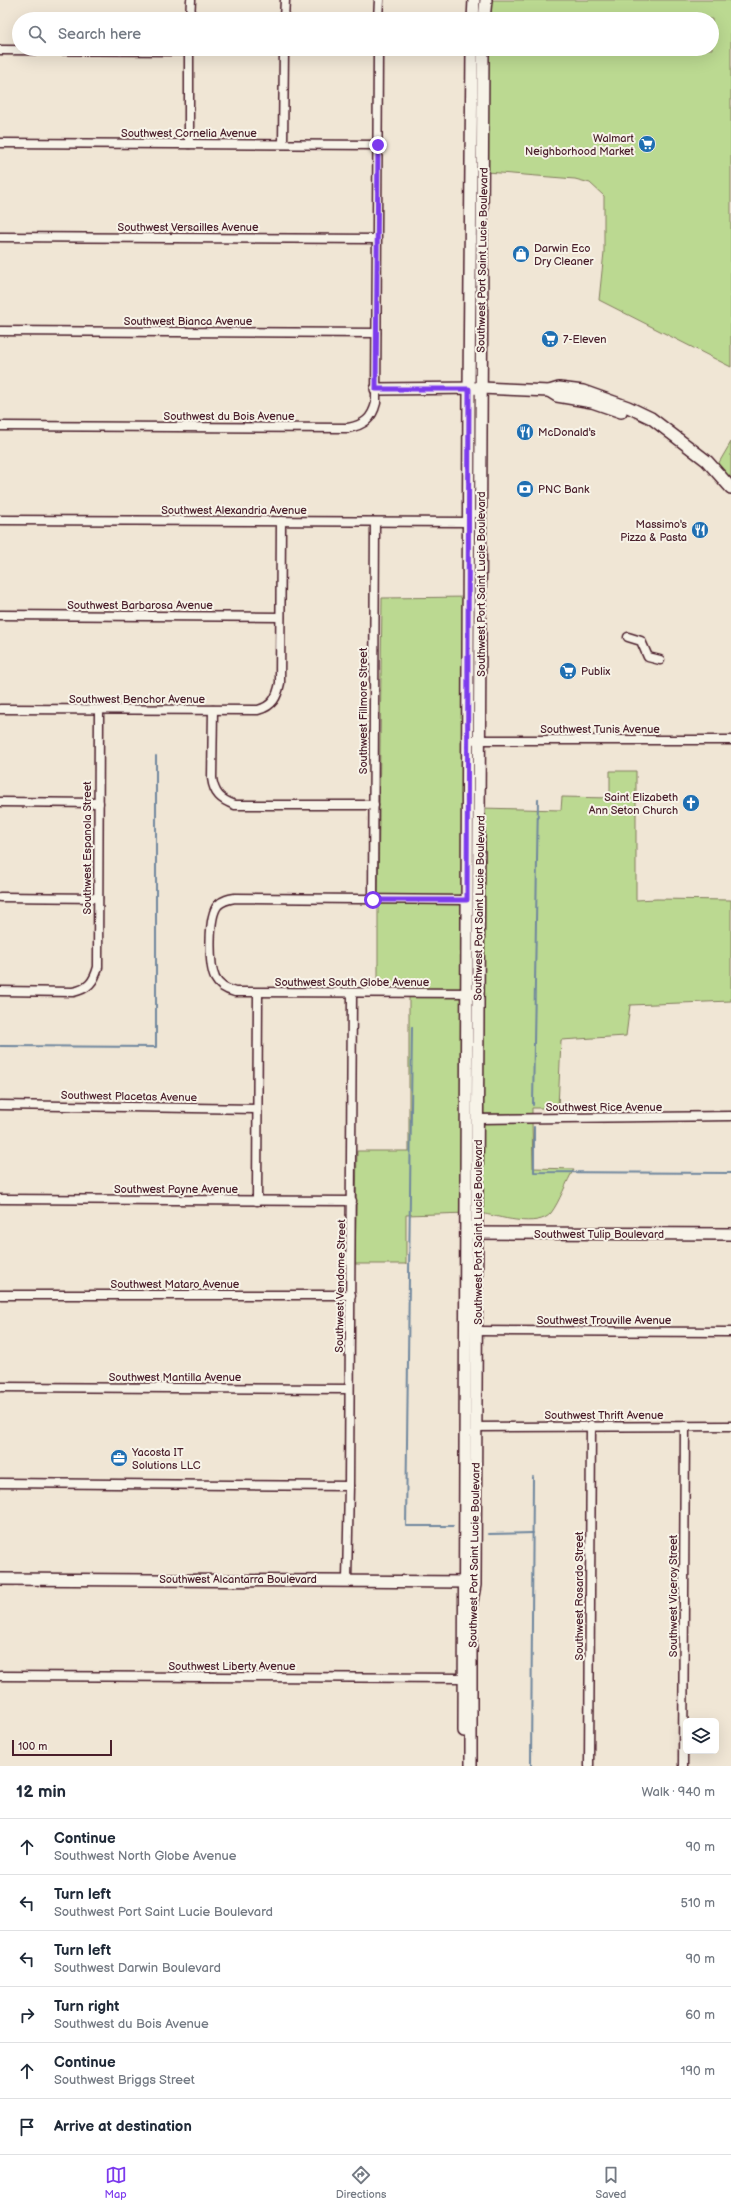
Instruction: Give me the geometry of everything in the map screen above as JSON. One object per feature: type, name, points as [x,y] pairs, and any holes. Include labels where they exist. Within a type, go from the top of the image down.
[{"type":"main road","points":[[473,12],[474,0]]},
{"type":"main road","points":[[485,12],[486,0]]},
{"type":"main road","name":"Southwest Port Saint Lucie Boulevard","points":[[465,1766],[463,1582],[472,56]]},
{"type":"main road","name":"Southwest Port Saint Lucie Boulevard","points":[[471,1766],[471,1607],[476,1582],[476,1427],[478,1331],[478,993],[481,740],[480,388],[483,195],[483,56]]},
{"type":"main road","points":[[472,172],[483,195]]},
{"type":"main road","points":[[376,389],[480,388],[549,391],[557,396],[598,404],[623,412],[648,425],[661,427],[707,461],[731,488]]},
{"type":"main road","points":[[469,522],[481,546]]},
{"type":"main road","name":"Southwest Tulip Boulevard","points":[[466,1233],[731,1234]]},
{"type":"main road","name":"Southwest Alcantarra Boulevard","points":[[0,1579],[476,1582]]},
{"type":"street","points":[[190,12],[191,0]]},
{"type":"street","points":[[284,0],[284,12]]},
{"type":"street","points":[[378,12],[379,0]]},
{"type":"street","points":[[0,50],[12,50]]},
{"type":"street","points":[[189,56],[189,144]]},
{"type":"street","points":[[283,144],[284,56]]},
{"type":"street","name":"Southwest du Bois Avenue","points":[[0,426],[348,428],[359,426],[368,421],[376,403],[378,56]]},
{"type":"street","name":"Southwest Cornelia Avenue","points":[[0,144],[378,145]]},
{"type":"street","name":"Southwest Versailles Avenue","points":[[0,237],[376,239]]},
{"type":"street","name":"Southwest Bianca Avenue","points":[[0,331],[376,334]]},
{"type":"street","name":"Southwest Alexandria Avenue","points":[[0,520],[469,522]]},
{"type":"street","points":[[280,617],[281,522]]},
{"type":"street","name":"Southwest Fillmore Street","points":[[373,900],[375,522]]},
{"type":"street","name":"Southwest Barbarosa Avenue","points":[[0,615],[280,617]]},
{"type":"street","name":"Southwest Benchor Avenue","points":[[0,709],[258,710],[272,703],[280,683],[280,617]]},
{"type":"street","points":[[628,637],[641,640],[648,657],[660,660]]},
{"type":"street","name":"Southwest Espanola Street","points":[[0,991],[73,992],[83,990],[95,977],[98,967],[99,710]]},
{"type":"street","points":[[213,710],[213,787],[218,796],[226,801],[235,805],[374,805]]},
{"type":"street","name":"Southwest Tunis Avenue","points":[[468,740],[731,740]]},
{"type":"street","points":[[0,802],[99,803]]},
{"type":"street","points":[[0,897],[98,898]]},
{"type":"street","name":"Southwest South Globe Avenue","points":[[373,900],[235,898],[225,900],[219,904],[213,912],[211,921],[212,967],[215,978],[225,989],[234,992],[478,993]]},
{"type":"street","points":[[373,900],[467,900]]},
{"type":"street","points":[[257,1201],[258,993]]},
{"type":"street","name":"Southwest Vendome Street","points":[[347,1580],[352,1201],[352,993]]},
{"type":"street","name":"Southwest Placetas Avenue","points":[[0,1105],[257,1109]]},
{"type":"street","name":"Southwest Rice Avenue","points":[[478,1119],[731,1116]]},
{"type":"street","name":"Southwest Payne Avenue","points":[[0,1199],[352,1201]]},
{"type":"street","name":"Southwest Mataro Avenue","points":[[0,1295],[350,1295]]},
{"type":"street","name":"Southwest Trouville Avenue","points":[[478,1331],[731,1332]]},
{"type":"street","name":"Southwest Mantilla Avenue","points":[[0,1387],[349,1389]]},
{"type":"street","name":"Southwest Thrift Avenue","points":[[476,1427],[591,1425],[731,1426]]},
{"type":"street","name":"Southwest Rosardo Street","points":[[589,1766],[591,1425]]},
{"type":"street","name":"Southwest Viceroy Street","points":[[683,1766],[685,1426]]},
{"type":"street","points":[[0,1482],[349,1486]]},
{"type":"street","name":"Southwest Liberty Avenue","points":[[0,1676],[463,1678]]},
{"type":"green space","points":[[489,0],[731,0],[731,367],[599,300],[604,252],[604,196],[590,183],[575,179],[487,172],[486,56],[719,56],[719,12],[488,12]]},
{"type":"green space","points":[[731,442],[731,482],[717,466]]},
{"type":"green space","points":[[470,597],[469,897],[378,896],[382,598]]},
{"type":"green space","points":[[610,771],[636,771],[636,900],[731,900],[731,1001],[630,1005],[626,1036],[561,1040],[558,1108],[532,1108],[532,1114],[475,1114],[481,808],[561,810],[562,797],[610,798]]},
{"type":"green space","points":[[378,903],[469,904],[469,989],[378,989]]},
{"type":"green space","points":[[409,997],[469,997],[468,1213],[406,1215],[406,1264],[355,1264],[357,1151],[409,1151]]},
{"type":"green space","points":[[475,1121],[532,1121],[533,1168],[574,1169],[554,1208],[545,1218],[527,1221],[507,1219],[480,1213]]},
{"type":"waterway","points":[[0,1046],[156,1047],[156,756]]},
{"type":"waterway","points":[[533,1105],[538,799]]},
{"type":"waterway","points":[[412,1027],[406,1526],[453,1526]]},
{"type":"waterway","points":[[534,1127],[534,1172],[731,1173]]},
{"type":"waterway","points":[[531,1766],[533,1477]]},
{"type":"waterway","points":[[488,1534],[533,1533]]},
{"type":"place","name":"Walmart Neighborhood Market","points":[[647,144]]},
{"type":"place","name":"Darwin Eco Dry Cleaner","points":[[521,254]]},
{"type":"place","name":"7-Eleven","points":[[550,339]]},
{"type":"place","name":"McDonald's","points":[[525,432]]},
{"type":"place","name":"PNC Bank","points":[[525,489]]},
{"type":"place","name":"Massimo's Pizza & Pasta","points":[[700,530]]},
{"type":"place","name":"Publix","points":[[568,671]]},
{"type":"place","name":"Saint Elizabeth Ann Seton Church","points":[[691,803]]},
{"type":"place","name":"Yacosta IT Solutions LLC","points":[[119,1458]]},
{"type":"route","points":[[373,900],[467,900],[469,389],[376,389],[376,239],[378,145]]}]
